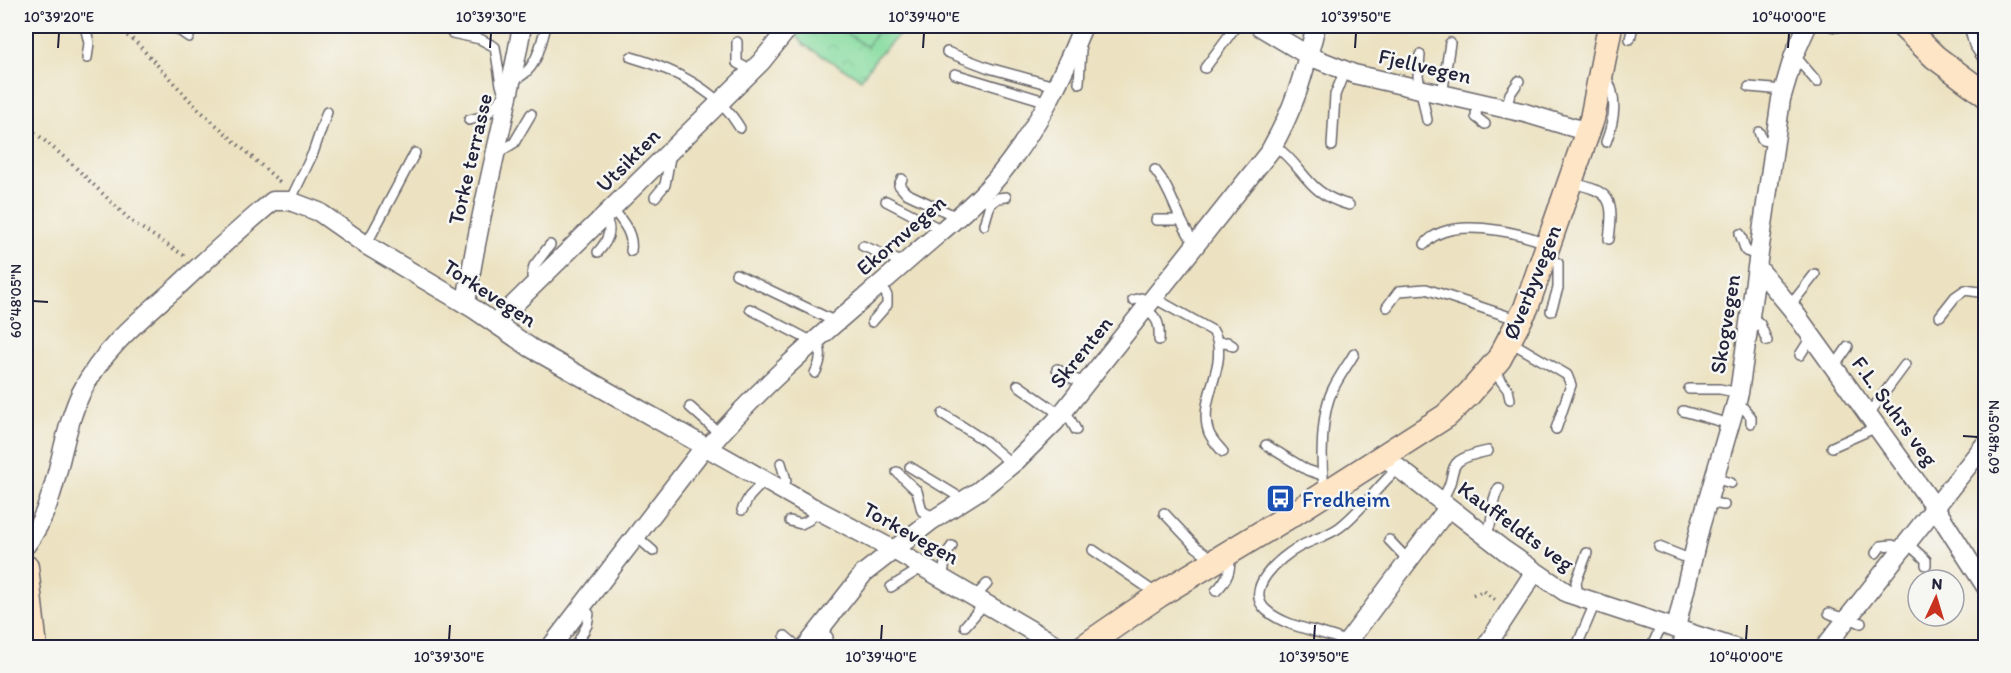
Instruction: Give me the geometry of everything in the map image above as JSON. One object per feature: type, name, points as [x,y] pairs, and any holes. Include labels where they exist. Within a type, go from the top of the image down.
[{"type":"main road","name":"Øverbyvegen","points":[[1082,648],[1221,556],[1324,484],[1390,462],[1446,416],[1491,368],[1514,330],[1572,183],[1597,137],[1602,70],[1610,26]]},
{"type":"main road","points":[[1903,26],[1935,57],[1986,95]]},
{"type":"main road","points":[[26,567],[35,648]]},
{"type":"street","name":"Torke terrasse","points":[[465,304],[475,237],[496,154],[522,26]]},
{"type":"street","name":"Utsikten","points":[[495,323],[752,71],[790,26]]},
{"type":"street","name":"Ekornvegen","points":[[550,648],[636,536],[741,408],[814,340],[957,217],[985,199],[1025,142],[1053,94],[1083,26]]},
{"type":"street","name":"Skrenten","points":[[805,648],[864,573],[892,549],[1012,464],[1088,383],[1146,303],[1197,245],[1274,145],[1291,114],[1316,26]]},
{"type":"street","name":"Skogvegen","points":[[1674,627],[1692,560],[1716,504],[1723,481],[1730,424],[1738,397],[1759,262],[1774,142],[1784,90],[1794,55],[1807,26]]},
{"type":"street","name":"Fjellvegen","points":[[1265,28],[1309,56],[1345,70],[1419,90],[1506,109],[1597,137]]},
{"type":"street","points":[[26,545],[35,533],[50,502],[71,417],[82,390],[113,344],[273,201],[287,201]]},
{"type":"street","name":"Torkevegen","points":[[287,201],[319,212],[366,245],[465,304],[531,348],[711,443],[765,480],[942,578],[982,595],[1061,648]]},
{"type":"street","name":"F.L. Suhrs veg","points":[[1759,262],[1936,508],[1986,587]]},
{"type":"street","points":[[1824,648],[1856,620],[1906,546],[1986,443]]},
{"type":"street","name":"Kauffeldts veg","points":[[1390,462],[1534,573],[1595,603],[1735,648]]},
{"type":"street","points":[[1345,645],[1408,560],[1444,505]]},
{"type":"street","points":[[1485,648],[1534,573]]},
{"type":"lane","points":[[85,26],[89,43],[87,58]]},
{"type":"lane","points":[[173,26],[189,37]]},
{"type":"lane","points":[[470,120],[485,116],[534,64],[546,26]]},
{"type":"lane","points":[[1205,68],[1236,26]]},
{"type":"lane","points":[[1630,39],[1633,26]]},
{"type":"lane","points":[[1969,26],[1974,45],[1986,63]]},
{"type":"lane","points":[[1977,26],[1986,30]]},
{"type":"lane","points":[[452,33],[480,39],[495,47],[501,85],[510,88]]},
{"type":"lane","points":[[736,42],[737,63],[752,71]]},
{"type":"lane","points":[[1442,95],[1450,43]]},
{"type":"lane","points":[[1074,48],[1081,50],[1079,83]]},
{"type":"lane","points":[[947,52],[1053,94]]},
{"type":"lane","points":[[1420,55],[1419,90],[1427,120]]},
{"type":"lane","points":[[1794,55],[1817,82]]},
{"type":"lane","points":[[631,57],[685,77],[721,102],[740,128]]},
{"type":"lane","points":[[1332,146],[1335,95],[1345,70]]},
{"type":"lane","points":[[955,74],[1053,94]]},
{"type":"lane","points":[[1506,109],[1510,94],[1519,81]]},
{"type":"lane","points":[[1749,87],[1784,90]]},
{"type":"lane","points":[[1478,103],[1476,117],[1485,124]]},
{"type":"lane","points":[[287,201],[313,153],[327,112]]},
{"type":"lane","points":[[496,154],[514,143],[531,114]]},
{"type":"lane","points":[[1759,132],[1762,140],[1774,142]]},
{"type":"lane","points":[[1274,145],[1284,152],[1313,188],[1325,196],[1349,205]]},
{"type":"lane","points":[[655,198],[665,185],[671,152]]},
{"type":"lane","points":[[366,245],[415,153]]},
{"type":"lane","points":[[1155,170],[1166,183],[1179,220],[1197,245]]},
{"type":"lane","points":[[902,179],[899,185],[906,193],[957,217]]},
{"type":"lane","points":[[1572,183],[1603,193],[1610,199],[1612,223],[1609,239]]},
{"type":"lane","points":[[984,225],[985,199],[1006,196]]},
{"type":"lane","points":[[886,201],[942,230]]},
{"type":"lane","points":[[609,213],[627,227],[633,243],[632,251]]},
{"type":"lane","points":[[598,252],[608,238],[609,213]]},
{"type":"lane","points":[[1156,220],[1179,220]]},
{"type":"lane","points":[[1425,244],[1430,237],[1471,228],[1528,237],[1546,250],[1558,263],[1559,273],[1551,311]]},
{"type":"lane","points":[[1740,234],[1746,251],[1759,262]]},
{"type":"lane","points":[[537,284],[532,276],[534,266],[550,245]]},
{"type":"lane","points":[[863,246],[904,263]]},
{"type":"lane","points":[[736,274],[836,322]]},
{"type":"lane","points":[[1790,306],[1815,274]]},
{"type":"lane","points":[[872,322],[887,306],[887,296],[881,284]]},
{"type":"lane","points":[[1387,307],[1399,291],[1426,289],[1514,330],[1567,375],[1571,386],[1556,429]]},
{"type":"lane","points":[[1940,316],[1955,297],[1965,290],[1986,293]]},
{"type":"lane","points":[[1146,303],[1160,327],[1160,340]]},
{"type":"lane","points":[[1146,303],[1212,332],[1218,343],[1220,354],[1211,386],[1207,418],[1209,432],[1223,452]]},
{"type":"lane","points":[[750,309],[814,340],[821,349],[820,363],[815,373]]},
{"type":"lane","points":[[1750,315],[1760,324],[1767,341]]},
{"type":"lane","points":[[1800,355],[1812,336]]},
{"type":"lane","points":[[1218,343],[1227,342],[1233,346]]},
{"type":"lane","points":[[1833,367],[1848,346]]},
{"type":"lane","points":[[1324,484],[1326,419],[1331,393],[1354,354]]},
{"type":"lane","points":[[1832,447],[1872,421],[1905,364]]},
{"type":"lane","points":[[1491,368],[1508,390],[1510,399]]},
{"type":"lane","points":[[1057,369],[1071,378],[1088,383]]},
{"type":"lane","points":[[1018,385],[1063,412],[1076,430]]},
{"type":"lane","points":[[1689,389],[1720,388],[1738,397],[1751,417],[1751,423]]},
{"type":"lane","points":[[690,407],[711,443]]},
{"type":"lane","points":[[1683,411],[1730,424]]},
{"type":"lane","points":[[942,414],[985,441],[1012,464]]},
{"type":"lane","points":[[1266,445],[1307,470],[1324,484]]},
{"type":"lane","points":[[1444,505],[1454,467],[1459,459],[1488,451]]},
{"type":"lane","points":[[1345,645],[1267,611],[1260,602],[1258,589],[1268,573],[1285,556],[1338,528],[1390,462]]},
{"type":"lane","points":[[781,464],[786,480],[783,490]]},
{"type":"lane","points":[[910,467],[964,500]]},
{"type":"lane","points":[[897,472],[917,491],[922,511],[935,518]]},
{"type":"lane","points":[[742,510],[749,497],[765,480]]},
{"type":"lane","points":[[1484,535],[1491,527],[1494,494],[1499,488]]},
{"type":"lane","points":[[790,521],[801,524],[809,520],[818,510]]},
{"type":"lane","points":[[1164,513],[1196,547],[1221,556],[1231,565],[1225,581],[1216,591]]},
{"type":"lane","points":[[636,536],[653,551]]},
{"type":"lane","points":[[1389,540],[1408,560]]},
{"type":"lane","points":[[942,578],[947,552],[951,546]]},
{"type":"lane","points":[[1876,553],[1881,546],[1906,546],[1926,560],[1926,565]]},
{"type":"lane","points":[[1659,548],[1692,560]]},
{"type":"lane","points":[[1093,550],[1159,595]]},
{"type":"lane","points":[[1578,596],[1576,582],[1587,553]]},
{"type":"lane","points":[[891,588],[923,567]]},
{"type":"lane","points":[[965,626],[982,595]]},
{"type":"lane","points":[[1576,648],[1595,603]]},
{"type":"lane","points":[[575,648],[587,624],[589,614],[582,606]]},
{"type":"lane","points":[[1829,613],[1838,618],[1856,620]]},
{"type":"lane","points":[[1652,646],[1674,627]]},
{"type":"lane","points":[[1674,627],[1676,648]]},
{"type":"lane","points":[[820,630],[828,637],[826,648]]},
{"type":"lane","points":[[785,636],[800,648]]},
{"type":"path","points":[[112,26],[142,48],[197,108],[284,186],[287,201]]},
{"type":"path","points":[[26,125],[70,162],[132,222],[176,253],[203,263]]},
{"type":"path","points":[[1473,595],[1484,591],[1512,608]]},
{"type":"green space","points":[[799,26],[909,26],[879,54],[861,79],[804,45],[794,33]]},
{"type":"green space","points":[[836,26],[881,26],[867,47]]},
{"type":"place","name":"Fredheim","points":[[1281,499]]}]
